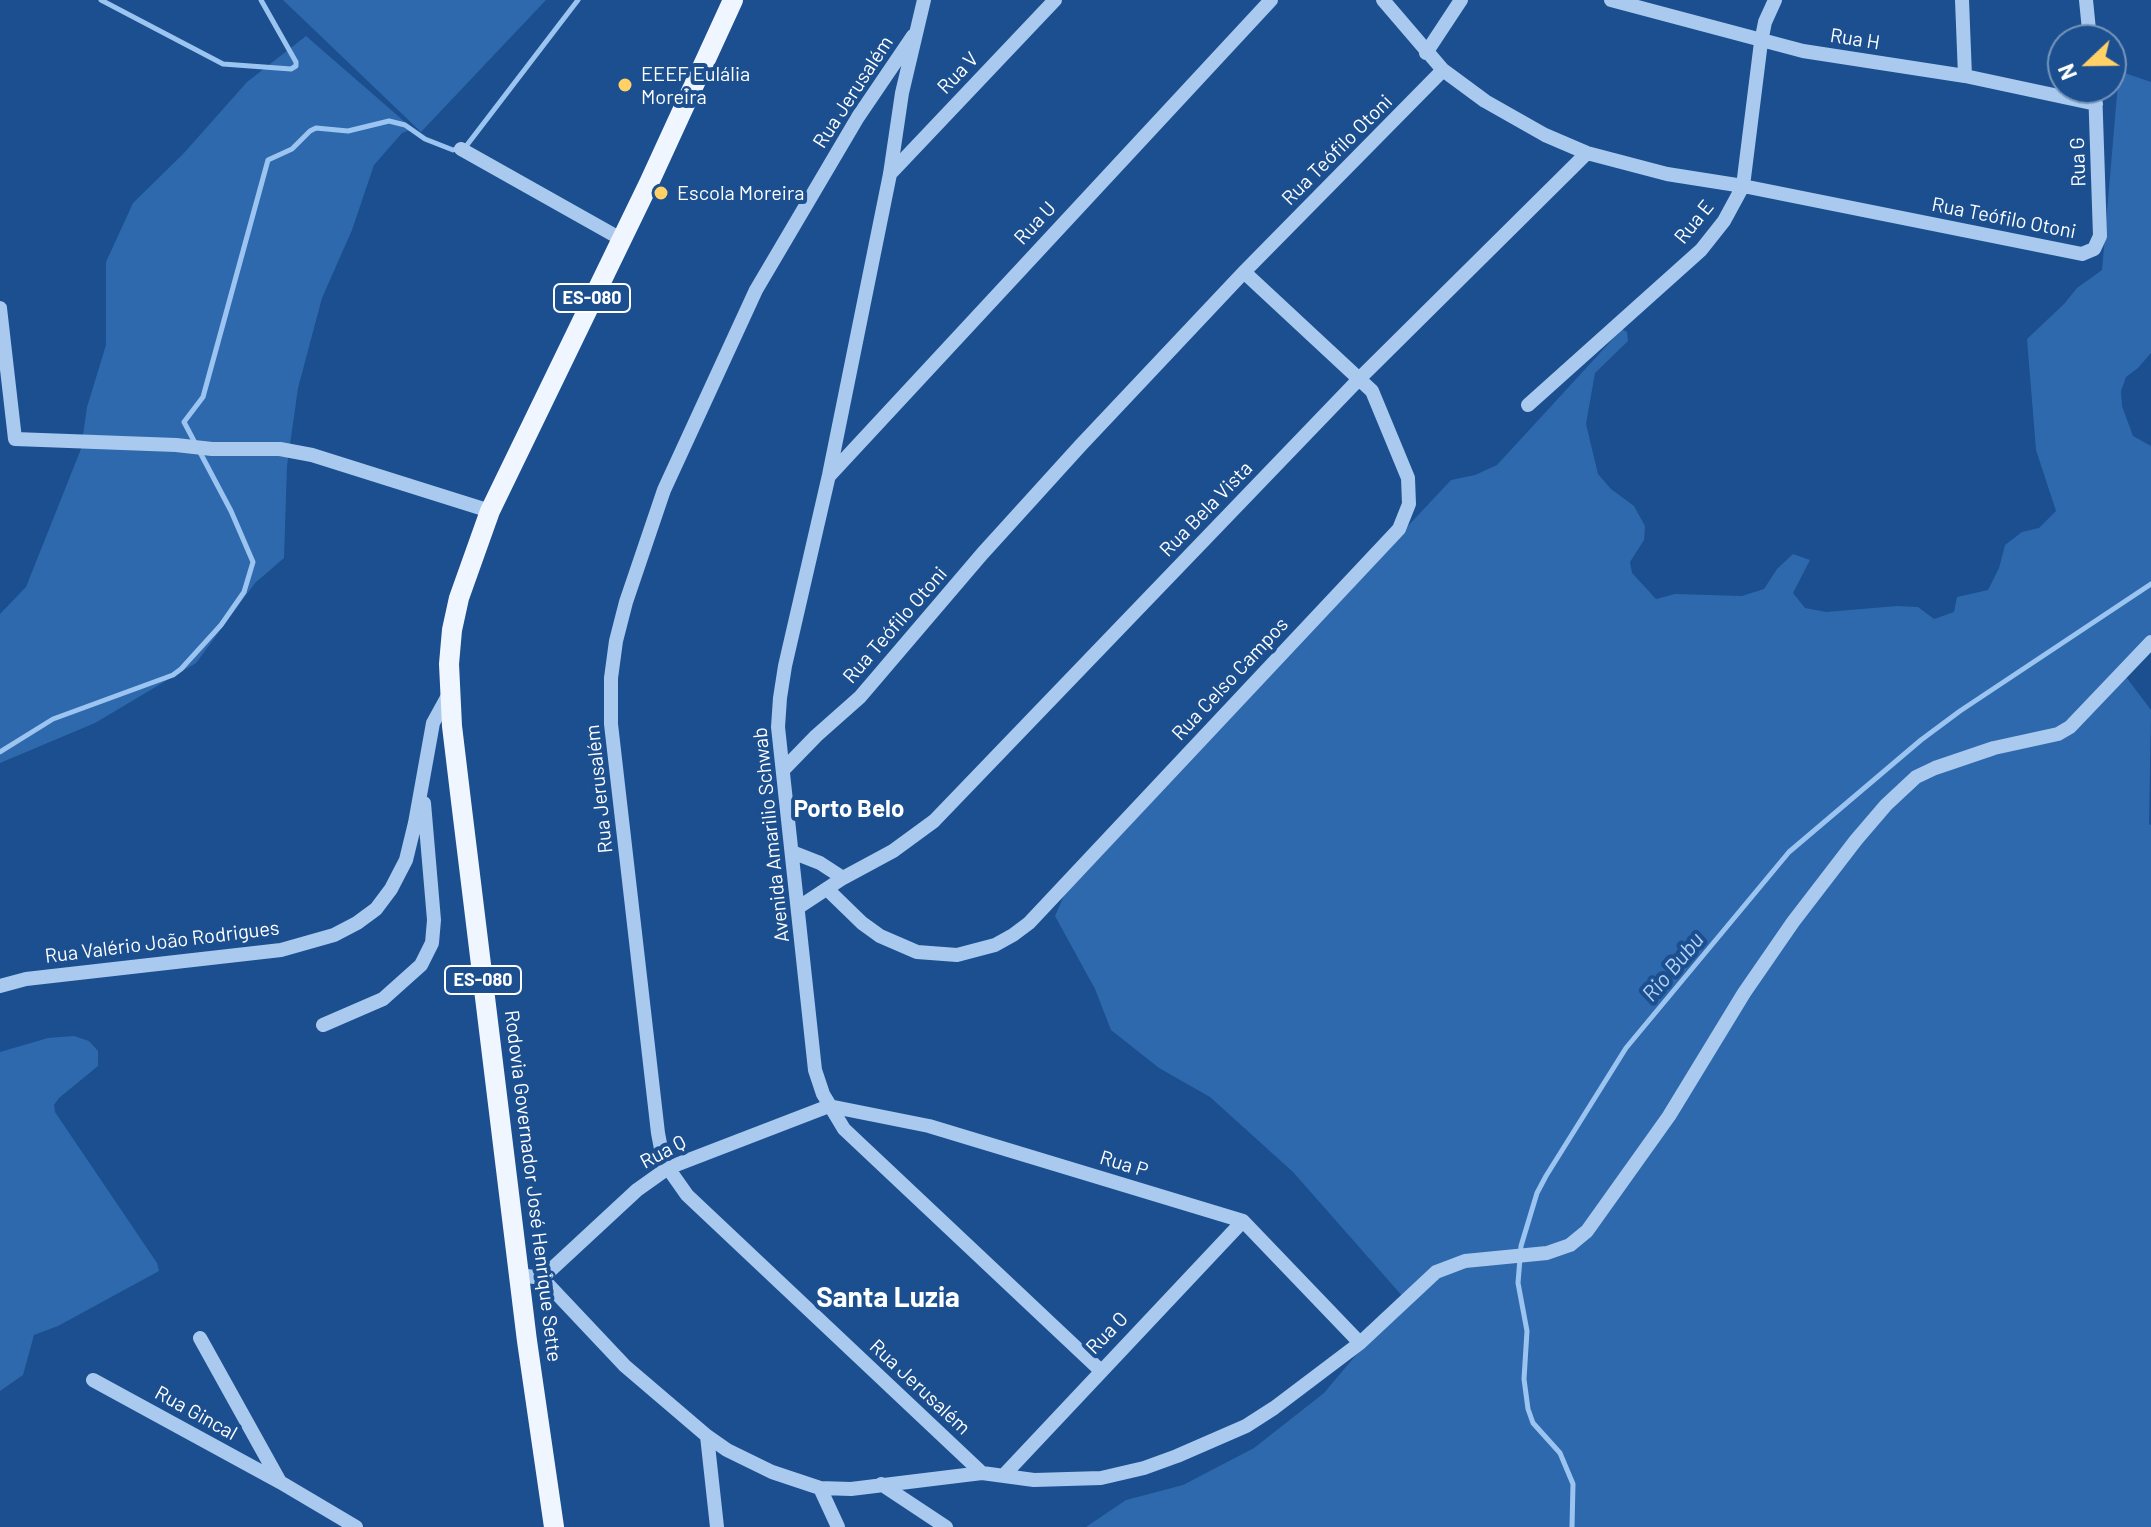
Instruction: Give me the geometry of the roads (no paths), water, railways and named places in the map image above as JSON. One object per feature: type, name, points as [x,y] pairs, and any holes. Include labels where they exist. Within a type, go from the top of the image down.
[{"type":"main road","name":"Rodovia Governador José Henrique Sette","points":[[554,1527],[464,831],[449,664],[459,598],[490,511],[733,0]]},
{"type":"street","name":"Avenida Amarilio Schwab","points":[[924,0],[913,36],[890,174],[829,475],[785,666],[778,727],[815,1070],[829,1106],[844,1129],[1100,1370]]},
{"type":"street","name":"Rua V","points":[[890,174],[1055,0]]},
{"type":"street","name":"Rua U","points":[[829,475],[1271,0]]},
{"type":"street","points":[[1383,0],[1443,70]]},
{"type":"street","points":[[1426,53],[1461,0]]},
{"type":"street","name":"Rua H","points":[[1612,0],[1761,42],[1965,76],[2047,94]]},
{"type":"street","name":"Rua E","points":[[1528,405],[1701,250],[1724,221],[1743,186],[1761,42],[1765,22],[1775,0]]},
{"type":"street","points":[[1962,0],[1965,76]]},
{"type":"street","points":[[2086,0],[2088,24]]},
{"type":"street","name":"Rua Jerusalém","points":[[913,36],[858,117],[756,290],[664,490],[616,641],[611,678],[611,724],[658,1133],[668,1168],[687,1195],[982,1473]]},
{"type":"street","name":"Rua Teófilo Otoni","points":[[783,770],[891,665],[982,554],[1244,272],[1443,70],[1485,101],[1545,135],[1587,153],[1667,174],[1743,186],[2082,254],[2094,249],[2100,236]]},
{"type":"street","name":"Rua G","points":[[2096,104],[2100,236]]},
{"type":"street","points":[[461,149],[621,239]]},
{"type":"street","name":"Rua Bela Vista","points":[[799,907],[893,851],[934,821],[1360,378],[1587,153]]},
{"type":"street","name":"Rua Celso Campos","points":[[827,889],[880,936],[917,952],[937,955],[976,951],[1013,935],[1029,923],[1399,529],[1409,504],[1408,478],[1377,400],[1360,378],[1244,272]]},
{"type":"street","points":[[0,308],[15,439],[212,449],[280,449],[312,455],[490,511]]},
{"type":"street","points":[[519,1275],[542,1278],[625,1366],[707,1436],[727,1450],[772,1472],[820,1488],[851,1489],[982,1473],[1058,1481],[1101,1478],[1177,1456],[1246,1426],[1274,1408],[1360,1343],[1436,1272],[1465,1261],[1547,1253],[1570,1245],[1587,1231],[1669,1116],[1744,993],[1793,922],[1886,805],[1916,777],[1935,768],[1994,748],[2058,734],[2070,727],[2151,642]]},
{"type":"street","name":"Rua Valério João Rodrigues","points":[[0,986],[26,979],[249,955],[311,943],[357,923],[376,909],[406,860],[433,723],[451,692]]},
{"type":"street","points":[[323,1025],[383,999],[421,965],[432,943],[434,920],[423,783]]},
{"type":"street","points":[[792,852],[820,863],[843,878]]},
{"type":"street","name":"Rua Q","points":[[542,1278],[637,1190],[668,1168],[829,1106]]},
{"type":"street","name":"Rua P","points":[[829,1106],[929,1126],[1243,1221],[1360,1343]]},
{"type":"street","name":"Rua O","points":[[1003,1476],[1243,1221]]},
{"type":"street","points":[[200,1338],[280,1482]]},
{"type":"street","name":"Rua Gincal","points":[[93,1380],[356,1527]]},
{"type":"street","points":[[707,1436],[717,1527]]},
{"type":"street","points":[[881,1484],[946,1527]]},
{"type":"street","points":[[820,1488],[838,1527]]},
{"type":"waterway","points":[[101,0],[223,64],[291,69],[296,62],[261,0]]},
{"type":"waterway","points":[[0,752],[53,719],[173,675],[221,625],[244,592],[253,562],[231,511],[184,422],[203,397],[268,160],[292,149],[316,128],[348,131],[389,121],[405,125],[425,139],[453,150],[467,145],[578,0]]},
{"type":"waterway","name":"Rio Bubu","points":[[1572,1527],[1573,1484],[1560,1453],[1533,1423],[1524,1379],[1527,1331],[1518,1283],[1521,1246],[1537,1193],[1546,1176],[1626,1048],[1789,852],[1921,740],[1960,711],[2151,584]]},
{"type":"place","name":"EEEF Eulália Moreira","points":[[625,85]]},
{"type":"place","name":"Escola Moreira","points":[[661,193]]},
{"type":"district","name":"Porto Belo","points":[[849,809]]},
{"type":"district","name":"Santa Luzia","points":[[888,1298]]}]
